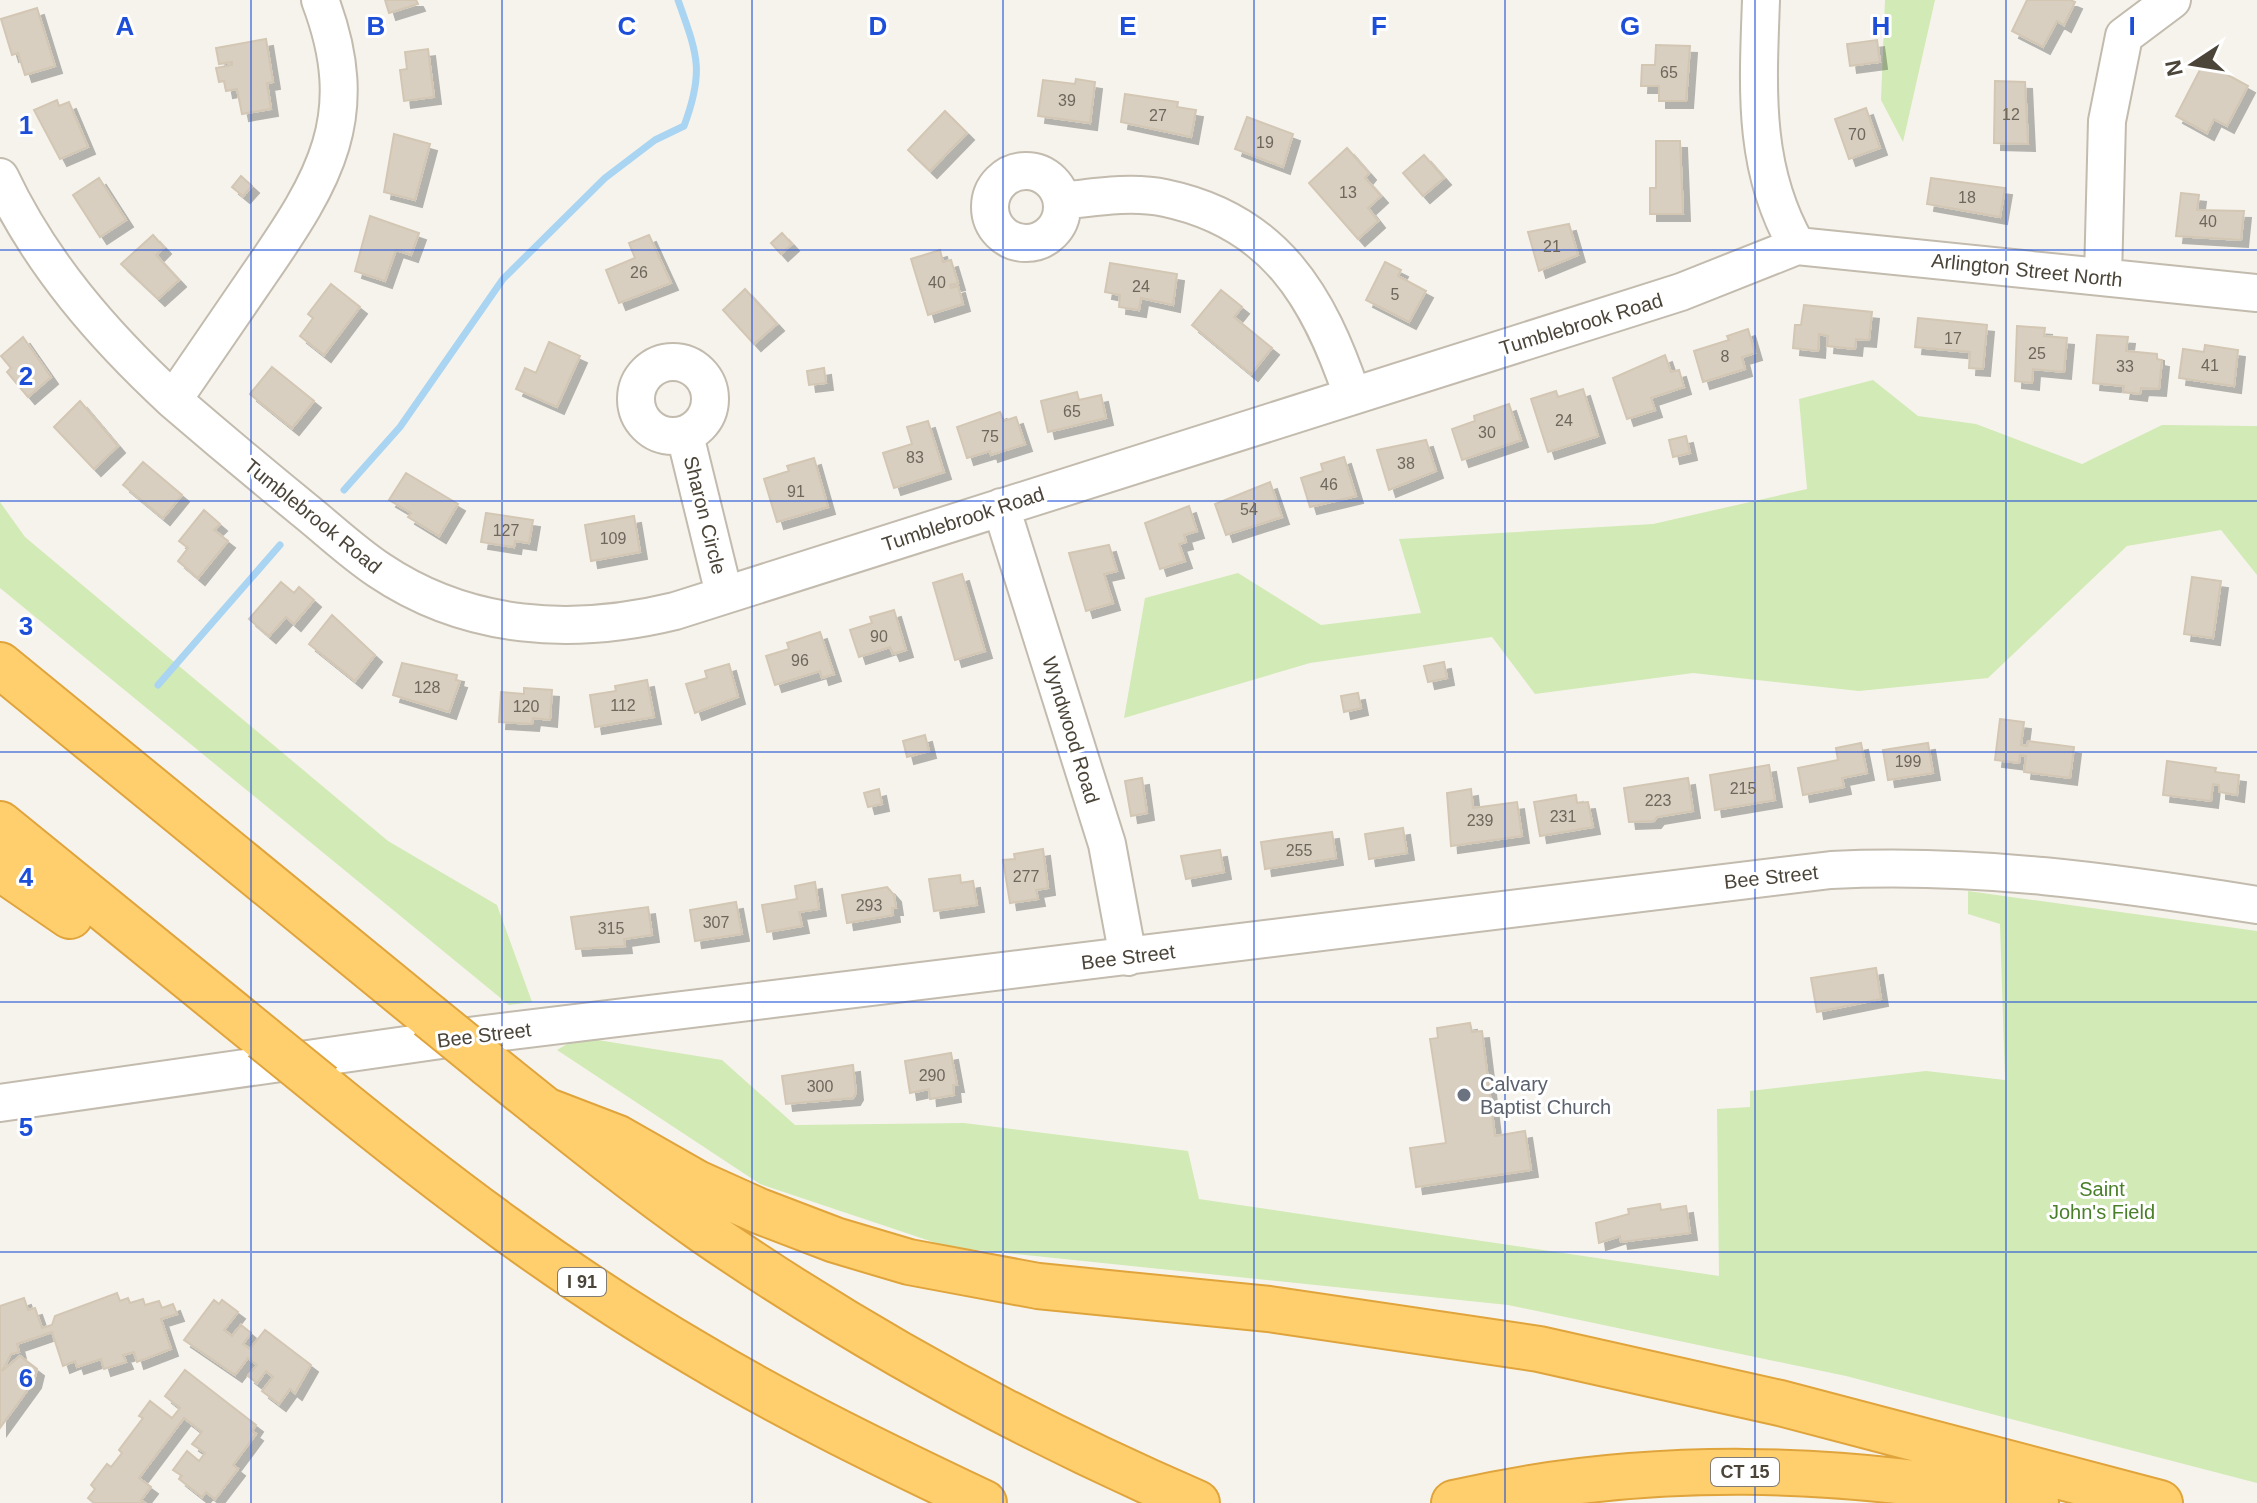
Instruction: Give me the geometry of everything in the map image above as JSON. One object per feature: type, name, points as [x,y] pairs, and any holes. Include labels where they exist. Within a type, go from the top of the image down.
[{"type":"highway","points":[[0,636],[15,678],[545,1110],[712,1236],[894,1349],[1070,1445],[1197,1503]]},
{"type":"highway","name":"I 91","points":[[0,824],[463,1198],[601,1295],[722,1369],[864,1445],[984,1503]]},
{"type":"highway","points":[[0,868],[123,957],[197,984]]},
{"type":"highway","points":[[545,1110],[618,1138],[697,1183],[759,1211],[835,1240],[909,1262],[1038,1286],[1269,1309],[1539,1349],[1765,1399],[2160,1503]]},
{"type":"highway","points":[[864,1445],[905,1485],[935,1503]]},
{"type":"highway","name":"CT 15","points":[[1454,1503],[1598,1479],[1753,1472],[1880,1478],[2036,1503]]},
{"type":"street","points":[[173,400],[303,211],[323,173],[335,135],[339,97],[336,56],[320,0]]},
{"type":"street","points":[[1761,0],[1757,117],[1762,153],[1782,220],[1797,246]]},
{"type":"street","points":[[2103,277],[2107,121],[2124,36],[2172,0]]},
{"type":"street","name":"Tumblebrook Road","points":[[0,177],[31,235],[62,280],[130,360],[173,400],[378,569],[449,605],[524,624],[598,626],[675,611],[1681,292],[1797,246]]},
{"type":"street","points":[[1062,201],[1131,195],[1164,198],[1196,207],[1264,245],[1290,269],[1315,303],[1333,339],[1352,395]]},
{"type":"street","name":"Arlington Street North","points":[[1797,246],[2257,293]]},
{"type":"street","name":"Sharon Circle","points":[[685,435],[724,594]]},
{"type":"street","name":"Wyndwood Road","points":[[1001,507],[1107,844],[1128,957]]},
{"type":"street","name":"Bee Street","points":[[0,1103],[469,1036],[1734,880],[1876,868],[2015,871],[2257,905]]},
{"type":"green space","points":[[1885,0],[1935,0],[1903,142],[1881,100]]},
{"type":"green space","points":[[1873,380],[1918,416],[1976,424],[2082,464],[2162,425],[2257,426],[2257,575],[2221,530],[2127,546],[1988,678],[1859,691],[1693,673],[1535,694],[1492,637],[1310,663],[1124,718],[1145,598],[1238,573],[1321,625],[1421,613],[1399,539],[1653,524],[1807,489],[1799,399]]},
{"type":"green space","points":[[0,502],[25,537],[388,841],[497,905],[532,1002],[509,1005],[0,588]]},
{"type":"green space","name":"Saint John's Field","points":[[1968,891],[2257,931],[2257,1483],[1846,1376],[1508,1305],[948,1247],[760,1184],[557,1050],[579,1037],[722,1060],[795,1125],[964,1123],[1188,1151],[1199,1199],[1719,1276],[1717,1109],[1750,1107],[1750,1091],[1926,1071],[2005,1080],[2000,924],[1968,914]]},
{"type":"building","points":[[385,0],[416,0],[418,4],[389,13]]},
{"type":"building","points":[[2027,0],[2075,2],[2064,25],[2057,21],[2043,47],[2012,31]]},
{"type":"building","points":[[37,8],[55,66],[25,75],[18,53],[12,55],[1,19]]},
{"type":"building","points":[[266,39],[273,82],[267,83],[271,109],[242,114],[237,89],[226,91],[224,81],[219,82],[216,68],[232,65],[232,62],[219,64],[216,48]]},
{"type":"building","points":[[1877,40],[1880,62],[1850,66],[1847,44]]},
{"type":"building","points":[[1656,45],[1690,46],[1686,101],[1659,101],[1659,86],[1641,86],[1642,65],[1655,65]]},
{"type":"building","points":[[428,49],[434,97],[404,101],[400,70],[407,69],[405,52]]},
{"type":"building","points":[[2204,62],[2248,86],[2227,126],[2214,119],[2207,133],[2176,116]]},
{"type":"building","points":[[1076,79],[1095,82],[1090,123],[1038,116],[1043,80],[1075,84]]},
{"type":"building","points":[[1995,81],[2025,82],[2028,144],[1994,143]]},
{"type":"building","points":[[1125,94],[1178,102],[1177,107],[1196,110],[1191,137],[1121,122]]},
{"type":"building","points":[[57,100],[59,106],[69,102],[88,147],[60,159],[34,110]]},
{"type":"building","points":[[1866,108],[1880,148],[1849,159],[1835,119]]},
{"type":"building","points":[[945,111],[967,133],[930,171],[908,150]]},
{"type":"building","points":[[1247,117],[1293,134],[1283,167],[1235,149]]},
{"type":"building","points":[[394,134],[430,144],[415,200],[384,192]]},
{"type":"building","points":[[1656,141],[1680,141],[1683,214],[1650,214],[1650,188],[1656,188]]},
{"type":"building","points":[[1347,148],[1369,173],[1365,178],[1381,196],[1368,208],[1378,221],[1358,239],[1309,183]]},
{"type":"building","points":[[1424,155],[1444,178],[1423,196],[1403,173]]},
{"type":"building","points":[[241,176],[252,186],[243,196],[232,187]]},
{"type":"building","points":[[99,178],[126,220],[100,237],[73,195]]},
{"type":"building","points":[[1931,178],[2005,188],[2000,217],[1927,204]]},
{"type":"building","points":[[2181,193],[2199,195],[2197,210],[2244,211],[2241,240],[2176,236]]},
{"type":"building","points":[[370,216],[419,233],[411,255],[396,250],[385,281],[355,271]]},
{"type":"building","points":[[1569,224],[1578,255],[1539,271],[1528,232]]},
{"type":"building","points":[[782,233],[792,244],[781,254],[771,243]]},
{"type":"building","points":[[153,235],[164,247],[156,255],[179,280],[158,299],[121,264]]},
{"type":"building","points":[[649,235],[671,283],[619,303],[606,270],[635,258],[629,243]]},
{"type":"building","points":[[940,250],[943,262],[951,260],[958,283],[950,285],[951,288],[958,286],[963,304],[928,315],[911,259]]},
{"type":"building","points":[[1385,262],[1401,270],[1398,276],[1426,291],[1409,322],[1366,300]]},
{"type":"building","points":[[1110,263],[1177,274],[1173,305],[1141,298],[1139,310],[1119,307],[1120,295],[1105,292]]},
{"type":"building","points":[[331,284],[360,307],[324,355],[300,336],[313,318],[308,314]]},
{"type":"building","points":[[745,289],[777,324],[754,344],[723,310]]},
{"type":"building","points":[[1221,290],[1242,307],[1234,317],[1272,348],[1251,374],[1192,325]]},
{"type":"building","points":[[1804,305],[1872,312],[1869,340],[1856,339],[1855,349],[1827,346],[1828,336],[1819,334],[1818,351],[1793,348],[1795,325],[1801,325]]},
{"type":"building","points":[[1918,318],[1987,325],[1983,369],[1969,368],[1970,352],[1915,347]]},
{"type":"building","points":[[2017,326],[2045,328],[2044,336],[2067,338],[2064,372],[2033,369],[2032,383],[2015,381]]},
{"type":"building","points":[[1748,329],[1755,353],[1742,357],[1745,369],[1703,382],[1694,351],[1729,340],[1727,336]]},
{"type":"building","points":[[2097,335],[2128,337],[2126,351],[2157,354],[2157,359],[2162,360],[2159,389],[2141,388],[2140,394],[2123,392],[2124,386],[2093,383]]},
{"type":"building","points":[[23,337],[51,377],[28,397],[7,372],[11,368],[1,356]]},
{"type":"building","points":[[549,342],[580,356],[557,407],[516,389],[525,368],[536,373]]},
{"type":"building","points":[[2205,345],[2238,350],[2234,386],[2179,378],[2183,349],[2204,352]]},
{"type":"building","points":[[1665,355],[1671,372],[1679,370],[1684,387],[1651,398],[1655,410],[1627,419],[1613,378]]},
{"type":"building","points":[[272,367],[314,401],[292,428],[250,394]]},
{"type":"building","points":[[824,368],[826,383],[809,385],[807,371]]},
{"type":"building","points":[[1583,389],[1598,436],[1548,452],[1531,399],[1556,391],[1558,397]]},
{"type":"building","points":[[1077,392],[1079,400],[1101,395],[1106,418],[1048,432],[1041,401]]},
{"type":"building","points":[[80,401],[118,446],[94,469],[54,427]]},
{"type":"building","points":[[1509,404],[1521,440],[1462,460],[1452,429],[1475,421],[1474,416]]},
{"type":"building","points":[[1000,412],[1004,421],[1016,417],[1025,444],[991,455],[990,451],[967,458],[957,427]]},
{"type":"building","points":[[928,421],[944,472],[894,488],[883,453],[912,444],[907,427]]},
{"type":"building","points":[[1686,436],[1690,453],[1673,457],[1669,440]]},
{"type":"building","points":[[1426,440],[1436,471],[1389,490],[1377,450]]},
{"type":"building","points":[[1344,457],[1356,496],[1310,507],[1301,478],[1323,471],[1321,464]]},
{"type":"building","points":[[814,458],[828,507],[777,522],[764,479],[789,471],[787,466]]},
{"type":"building","points":[[143,462],[182,495],[163,518],[123,485]]},
{"type":"building","points":[[406,473],[458,504],[439,536],[408,517],[411,513],[389,500]]},
{"type":"building","points":[[1270,482],[1282,517],[1226,535],[1215,504]]},
{"type":"building","points":[[1189,506],[1197,531],[1184,535],[1186,542],[1179,544],[1185,561],[1160,569],[1145,523]]},
{"type":"building","points":[[204,510],[220,524],[214,530],[228,541],[198,578],[178,561],[188,548],[179,541]]},
{"type":"building","points":[[486,513],[533,520],[529,543],[515,541],[514,547],[481,542]]},
{"type":"building","points":[[634,516],[640,552],[591,561],[585,525]]},
{"type":"building","points":[[1109,545],[1117,571],[1104,574],[1113,603],[1086,611],[1069,553]]},
{"type":"building","points":[[962,574],[985,651],[955,660],[933,583]]},
{"type":"building","points":[[2192,577],[2221,581],[2213,638],[2184,634]]},
{"type":"building","points":[[281,582],[294,593],[299,587],[314,600],[294,624],[286,617],[269,636],[249,619]]},
{"type":"building","points":[[894,610],[906,650],[893,654],[890,647],[859,657],[850,630],[872,623],[870,617]]},
{"type":"building","points":[[332,615],[375,655],[355,681],[309,644]]},
{"type":"building","points":[[820,632],[834,674],[822,678],[820,671],[775,685],[766,656],[789,649],[787,643]]},
{"type":"building","points":[[1444,662],[1447,678],[1428,682],[1424,666]]},
{"type":"building","points":[[402,663],[457,675],[456,680],[460,681],[449,712],[393,695]]},
{"type":"building","points":[[729,664],[738,697],[695,713],[686,684],[707,678],[705,671]]},
{"type":"building","points":[[647,680],[654,717],[595,727],[590,695],[616,691],[615,686]]},
{"type":"building","points":[[524,688],[552,690],[550,720],[533,718],[532,724],[499,722],[501,692],[524,694]]},
{"type":"building","points":[[1358,693],[1361,708],[1344,712],[1341,696]]},
{"type":"building","points":[[2000,719],[2024,722],[2021,745],[2027,746],[2028,741],[2074,747],[2070,778],[2024,772],[2026,756],[2020,755],[2019,763],[1995,760]]},
{"type":"building","points":[[925,735],[929,751],[907,757],[903,741]]},
{"type":"building","points":[[1861,743],[1867,773],[1842,778],[1844,787],[1803,795],[1798,768],[1838,760],[1836,748]]},
{"type":"building","points":[[1928,743],[1933,773],[1888,780],[1883,750]]},
{"type":"building","points":[[2167,761],[2216,768],[2215,772],[2239,775],[2237,795],[2219,792],[2219,785],[2213,784],[2211,801],[2163,795]]},
{"type":"building","points":[[1769,765],[1775,800],[1715,810],[1710,775]]},
{"type":"building","points":[[1142,778],[1147,813],[1131,816],[1125,781]]},
{"type":"building","points":[[1688,778],[1693,811],[1657,817],[1654,821],[1629,822],[1624,788]]},
{"type":"building","points":[[879,789],[882,804],[868,807],[864,793]]},
{"type":"building","points":[[1471,789],[1473,808],[1517,802],[1522,836],[1451,846],[1447,793]]},
{"type":"building","points":[[1576,795],[1577,803],[1588,802],[1593,827],[1540,836],[1534,802]]},
{"type":"building","points":[[1403,828],[1407,853],[1369,859],[1365,834]]},
{"type":"building","points":[[1332,832],[1336,858],[1265,869],[1261,842]]},
{"type":"building","points":[[1043,849],[1048,888],[1036,890],[1038,899],[1010,903],[1003,860],[1015,859],[1014,854]]},
{"type":"building","points":[[1220,850],[1224,872],[1186,879],[1181,856]]},
{"type":"building","points":[[960,875],[961,883],[973,881],[977,905],[934,911],[929,879]]},
{"type":"building","points":[[815,882],[819,909],[799,912],[802,926],[767,932],[762,905],[797,899],[795,886]]},
{"type":"building","points":[[887,887],[894,895],[896,908],[892,908],[893,915],[847,923],[842,895]]},
{"type":"building","points":[[736,902],[742,934],[695,941],[690,910]]},
{"type":"building","points":[[648,907],[652,935],[624,939],[625,946],[576,949],[571,917]]},
{"type":"building","points":[[1876,968],[1881,999],[1817,1012],[1811,978]]},
{"type":"building","name":"Calvary Baptist Church","points":[[1470,1023],[1472,1032],[1482,1031],[1495,1136],[1525,1131],[1531,1170],[1416,1187],[1410,1148],[1446,1143],[1430,1039],[1438,1038],[1437,1028]]},
{"type":"building","points":[[951,1053],[957,1085],[953,1085],[954,1095],[930,1099],[929,1089],[910,1093],[905,1061]]},
{"type":"building","points":[[853,1065],[856,1093],[853,1098],[786,1104],[782,1076]]},
{"type":"building","points":[[1660,1204],[1661,1210],[1686,1206],[1690,1233],[1621,1242],[1620,1236],[1599,1243],[1596,1223],[1629,1214],[1628,1209]]},
{"type":"building","points":[[117,1293],[120,1301],[128,1298],[130,1303],[143,1299],[145,1305],[159,1301],[162,1308],[173,1304],[177,1314],[161,1319],[171,1349],[137,1362],[134,1352],[123,1355],[126,1362],[104,1369],[101,1359],[77,1367],[75,1361],[63,1366],[52,1332],[17,1344],[19,1352],[11,1354],[2,1371],[20,1356],[37,1369],[34,1381],[0,1428],[0,1306],[24,1298],[28,1310],[35,1308],[42,1328],[52,1325],[55,1316]]},
{"type":"building","points":[[214,1300],[219,1304],[222,1300],[238,1312],[224,1330],[232,1336],[241,1325],[251,1333],[243,1344],[250,1349],[265,1330],[311,1365],[295,1393],[290,1389],[279,1404],[262,1391],[273,1377],[266,1371],[257,1383],[248,1376],[257,1365],[248,1358],[235,1375],[184,1340]]},
{"type":"building","points":[[185,1370],[256,1425],[252,1431],[256,1434],[233,1465],[238,1469],[215,1499],[206,1492],[202,1497],[179,1479],[182,1476],[173,1470],[187,1451],[199,1461],[205,1453],[192,1444],[202,1432],[184,1418],[139,1478],[151,1487],[141,1500],[145,1503],[94,1503],[88,1498],[95,1489],[91,1485],[107,1464],[111,1467],[122,1453],[119,1450],[143,1418],[139,1416],[150,1401],[172,1418],[180,1408],[165,1396]]},
{"type":"waterway","points":[[344,490],[400,427],[503,279],[605,178],[655,140],[684,126],[695,90],[696,62],[678,0]]},
{"type":"waterway","points":[[158,685],[280,545]]},
{"type":"place","name":"Calvary Baptist Church","points":[[1464,1095]]}]
